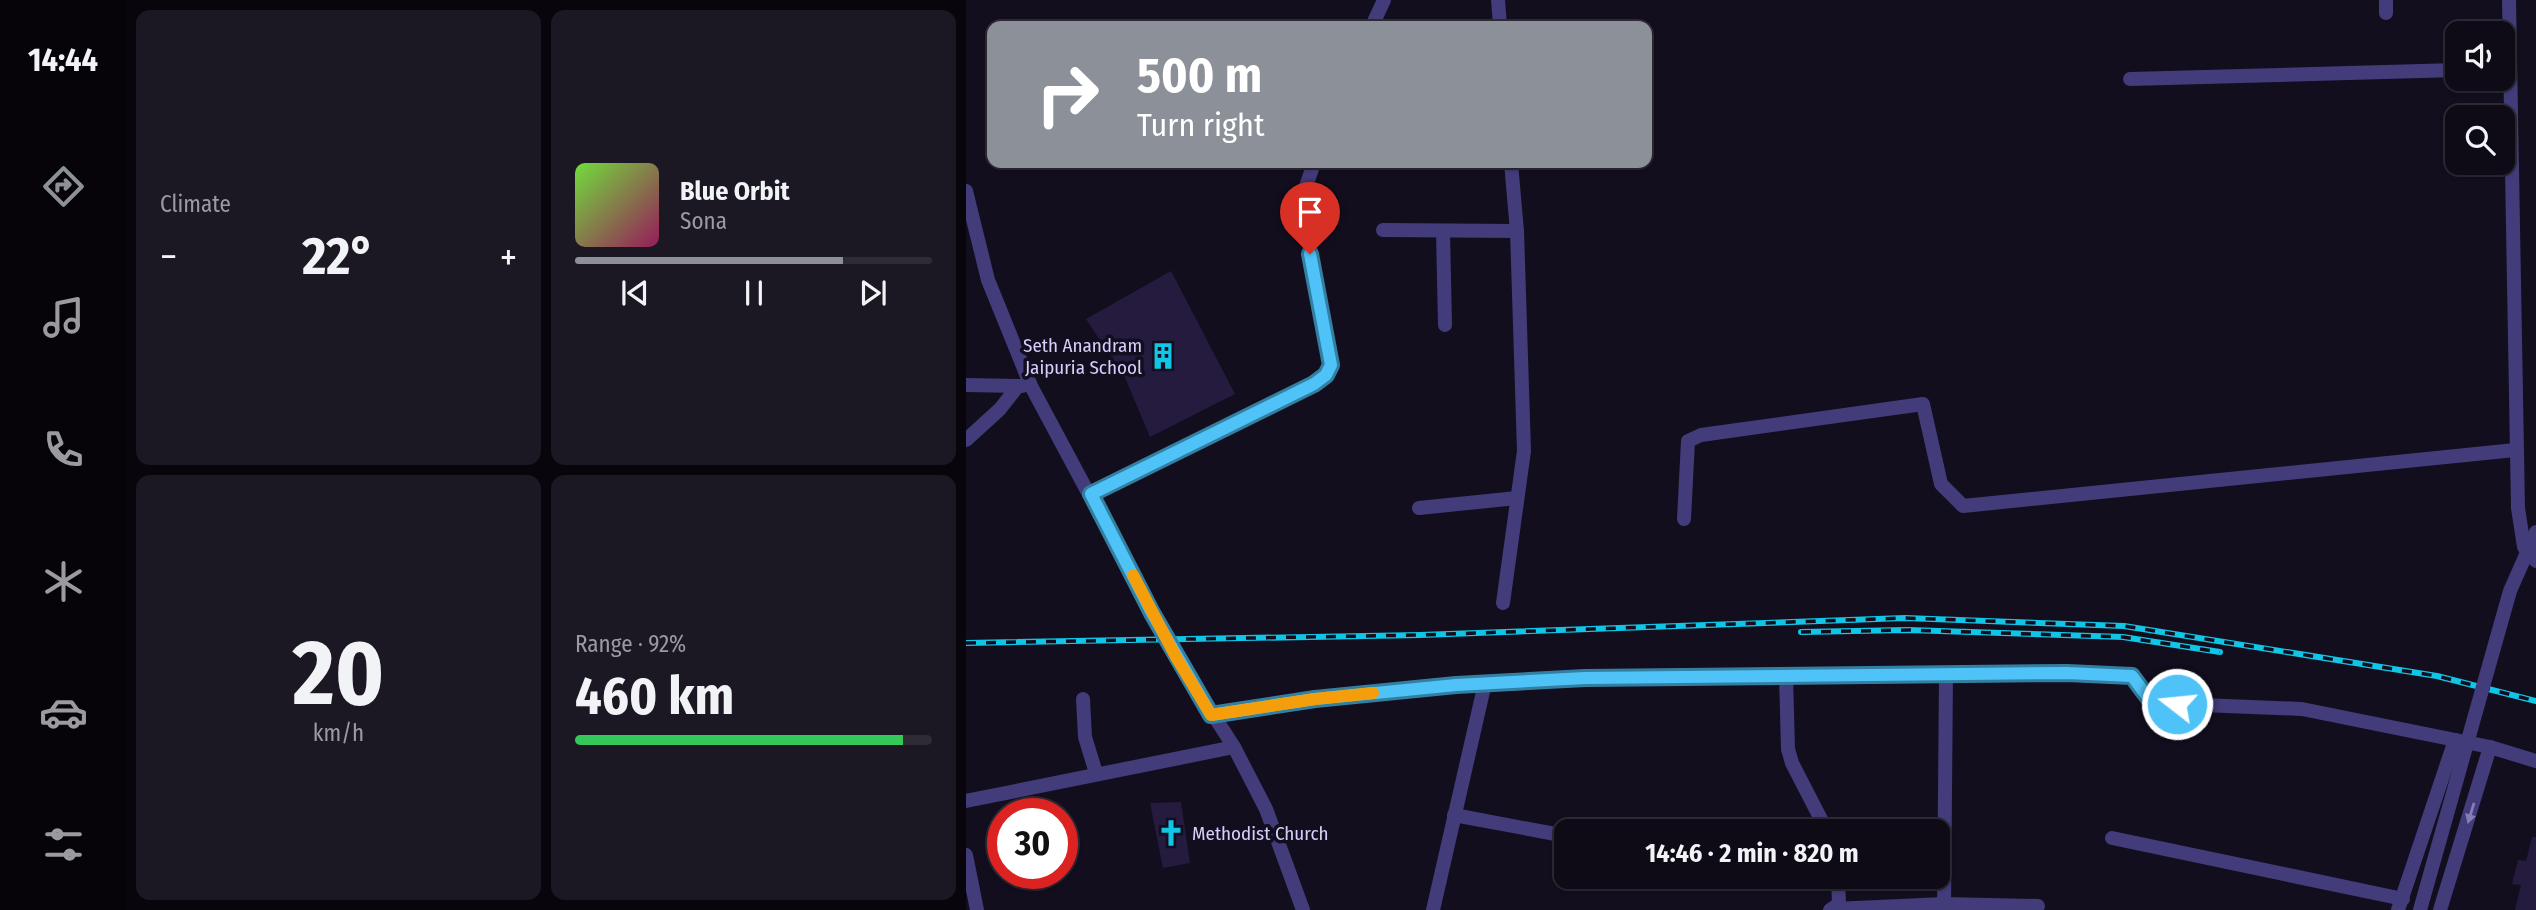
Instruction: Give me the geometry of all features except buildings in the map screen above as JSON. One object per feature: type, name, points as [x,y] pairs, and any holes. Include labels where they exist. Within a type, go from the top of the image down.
[{"type":"street","points":[[1374,21],[1384,0]]},
{"type":"street","points":[[1498,0],[1500,21]]},
{"type":"street","points":[[2508,21],[2509,0]]},
{"type":"street","points":[[2130,79],[2445,71]]},
{"type":"street","points":[[2507,91],[2515,450],[2521,536],[2524,547],[2536,561]]},
{"type":"street","points":[[1091,494],[1314,384],[1329,371],[1329,356],[1303,210],[1303,195],[1312,168]]},
{"type":"street","points":[[1503,603],[1524,451],[1517,231],[1511,168]]},
{"type":"street","points":[[966,191],[988,280],[1024,386],[1091,494],[1152,613],[1211,715],[1234,747],[1266,809],[1303,910]]},
{"type":"street","points":[[1382,230],[1517,231]]},
{"type":"street","points":[[1443,232],[1445,325]]},
{"type":"street","points":[[966,385],[1024,386]]},
{"type":"street","points":[[966,440],[1024,386]]},
{"type":"street","points":[[1684,519],[1688,441],[1701,435],[1923,404],[1941,484],[1963,506],[2515,450]]},
{"type":"street","points":[[1419,508],[1517,498]]},
{"type":"street","points":[[2420,910],[2510,591],[2536,532]]},
{"type":"street","points":[[1211,715],[1315,699],[1485,683],[1585,678],[2067,673],[2132,676],[2152,703],[2302,709],[2490,747],[2536,761]]},
{"type":"street","points":[[1944,907],[1946,674]]},
{"type":"street","points":[[1786,676],[1785,720],[1788,749],[1821,819]]},
{"type":"street","points":[[1433,910],[1485,683]]},
{"type":"street","points":[[1083,699],[1085,737],[1096,773]]},
{"type":"street","points":[[2112,838],[2400,904],[2455,740]]},
{"type":"street","points":[[966,801],[1234,747]]},
{"type":"street","points":[[2440,910],[2490,747]]},
{"type":"street","points":[[1454,815],[1554,834]]},
{"type":"street","points":[[966,855],[977,910]]},
{"type":"street","points":[[1832,910],[1839,904],[1839,889]]},
{"type":"street","points":[[1832,910],[2038,906]]},
{"type":"railway","points":[[966,643],[1420,635],[1905,618],[2124,626],[2437,676],[2536,701]]},
{"type":"railway","points":[[1801,632],[1908,630],[2123,637],[2220,652]]},
{"type":"slow traffic","points":[[1133,575],[1176,657],[1211,715],[1373,693]]},
{"type":"place","name":"Seth Anandram Jaipuria School","points":[[1163,356]]},
{"type":"place","name":"Methodist Church","points":[[1171,833]]},
{"type":"route","points":[[1310,254],[1331,365],[1326,375],[1314,384],[1091,494],[1152,613],[1211,715],[1315,699],[1456,685],[1585,678],[2067,673],[2132,676],[2152,703],[2177,704]]}]
